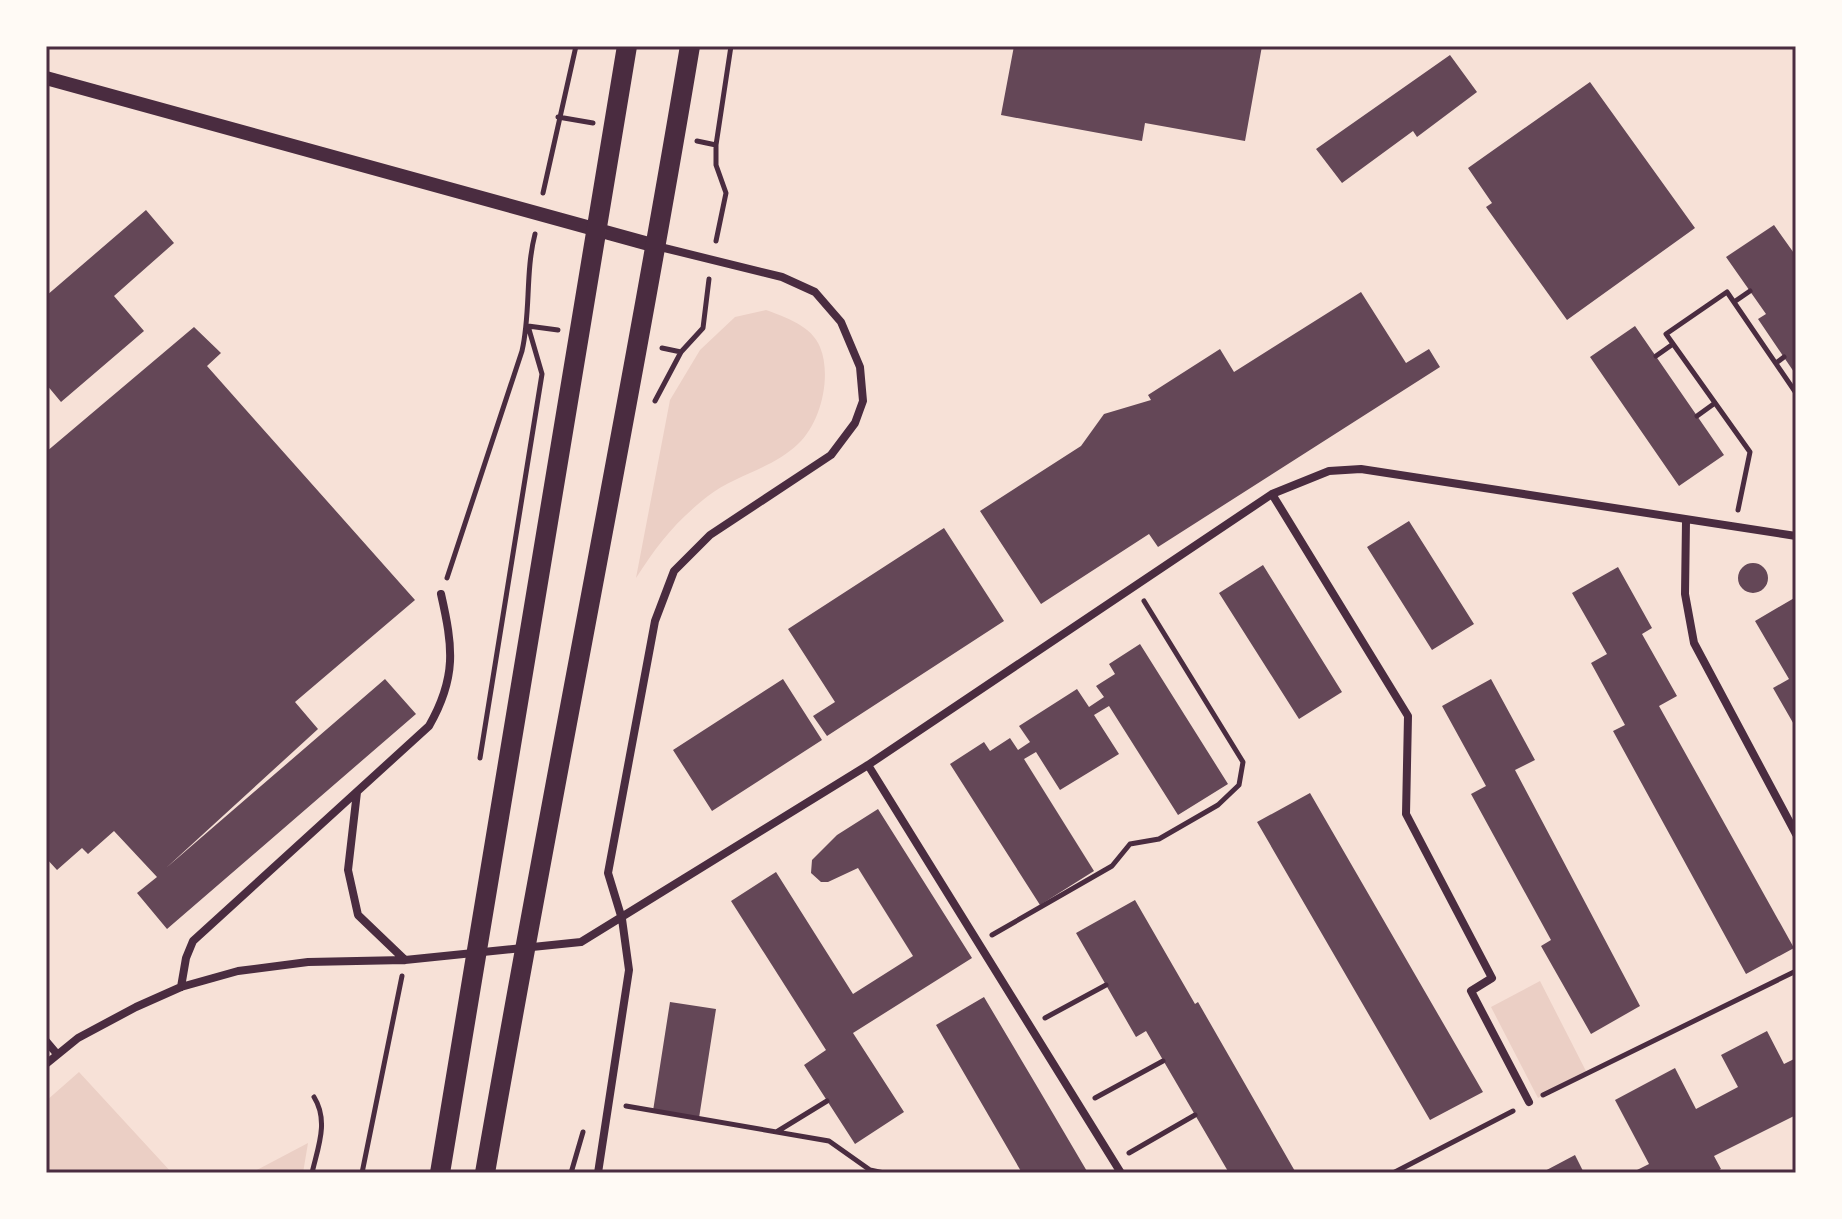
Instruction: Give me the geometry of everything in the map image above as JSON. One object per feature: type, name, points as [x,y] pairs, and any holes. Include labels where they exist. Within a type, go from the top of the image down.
[{"type":"main road","points":[[440,1173],[484,923],[627,46]]},
{"type":"main road","points":[[485,1173],[690,46]]},
{"type":"street","points":[[46,78],[539,215],[782,277],[815,292],[841,322],[860,367],[863,401],[855,423],[831,455],[710,535],[674,571],[655,621],[608,873],[622,919],[629,970],[598,1173]]},
{"type":"street","points":[[46,1064],[111,1020],[181,987],[238,971],[308,962],[405,960],[581,942],[868,765],[1272,494],[1329,471],[1361,469],[1796,536]]},
{"type":"street","points":[[1272,494],[1408,716],[1406,814],[1492,978],[1471,991],[1529,1102]]},
{"type":"street","points":[[1686,521],[1685,594],[1694,643],[1796,834]]},
{"type":"street","points":[[181,987],[186,958],[193,941],[429,726],[441,705],[453,649],[441,594]]},
{"type":"street","points":[[868,765],[1121,1173]]},
{"type":"street","points":[[357,792],[348,870],[358,915],[405,960]]},
{"type":"street","points":[[46,1041],[57,1054]]},
{"type":"path","points":[[478,771],[542,374],[528,326],[527,266],[576,46]]},
{"type":"path","points":[[638,343],[681,352],[703,328],[712,259],[726,193],[716,165],[716,145],[731,46]]},
{"type":"path","points":[[1734,302],[1750,291]]},
{"type":"path","points":[[1734,528],[1750,452],[1666,334],[1727,292],[1796,393]]},
{"type":"path","points":[[441,594],[516,371],[528,326]]},
{"type":"path","points":[[1656,356],[1673,344]]},
{"type":"path","points":[[1776,363],[1784,357]]},
{"type":"path","points":[[1697,416],[1715,403]]},
{"type":"path","points":[[978,942],[1112,866],[1130,844],[1159,839],[1218,805],[1239,785],[1243,762],[1136,586]]},
{"type":"path","points":[[362,1173],[405,960]]},
{"type":"path","points":[[1393,1173],[1529,1102],[1796,971]]},
{"type":"path","points":[[1030,1026],[1106,985]]},
{"type":"path","points":[[1080,1107],[1163,1061]]},
{"type":"path","points":[[312,1173],[323,1125],[314,1097]]},
{"type":"path","points":[[777,1132],[827,1101]]},
{"type":"path","points":[[607,1102],[829,1141],[870,1170],[884,1173]]},
{"type":"path","points":[[1114,1161],[1195,1115]]},
{"type":"shaded area","points":[[766,310],[804,328],[820,347],[825,371],[824,385],[813,424],[788,453],[719,489],[696,506],[668,534],[636,578],[670,400],[700,350],[735,317]]},
{"type":"shaded area","points":[[1540,981],[1587,1073],[1538,1098],[1491,1007]]},
{"type":"shaded area","points":[[79,1072],[172,1173],[46,1173],[46,1101]]},
{"type":"shaded area","points":[[308,1143],[303,1173],[251,1173]]},
{"type":"building","points":[[1014,46],[1262,46],[1245,141],[1145,123],[1142,141],[1001,115]]},
{"type":"building","points":[[1450,55],[1477,92],[1417,137],[1413,131],[1342,183],[1316,149]]},
{"type":"building","points":[[1590,82],[1695,228],[1567,320],[1486,207],[1492,203],[1468,168]]},
{"type":"building","points":[[146,210],[174,243],[114,296],[144,331],[61,402],[46,384],[46,296]]},
{"type":"building","points":[[1774,225],[1796,256],[1796,375],[1758,319],[1766,314],[1726,257]]},
{"type":"building","points":[[1361,292],[1406,363],[1429,349],[1440,367],[1158,547],[1149,534],[1041,604],[980,511],[1081,446],[1104,414],[1151,400],[1148,395],[1220,349],[1234,372]]},
{"type":"building","points":[[1635,326],[1724,455],[1679,486],[1590,357]]},
{"type":"building","points":[[194,327],[221,353],[207,366],[415,600],[295,702],[318,729],[166,868],[385,679],[416,714],[167,929],[137,893],[157,877],[114,831],[88,854],[82,848],[57,870],[46,858],[46,452]]},
{"type":"building","points":[[1409,521],[1474,624],[1432,650],[1367,547]]},
{"type":"building","points":[[944,528],[1004,621],[827,736],[813,716],[835,702],[788,629]]},
{"type":"building","points":[[1753,563],[1759,564],[1767,572],[1767,584],[1759,592],[1753,593],[1747,592],[1739,584],[1738,578],[1739,572],[1747,564]]},
{"type":"building","points":[[1263,565],[1342,692],[1299,719],[1219,593]]},
{"type":"building","points":[[1618,567],[1652,628],[1642,634],[1677,696],[1659,706],[1794,948],[1746,974],[1613,731],[1625,725],[1591,663],[1607,654],[1572,593]]},
{"type":"building","points":[[1796,597],[1796,728],[1773,688],[1789,679],[1755,621]]},
{"type":"building","points":[[1140,644],[1228,784],[1178,815],[1109,706],[1094,715],[1119,754],[1060,790],[1036,752],[1024,759],[1094,871],[1040,905],[950,764],[984,742],[990,751],[1010,738],[1018,750],[1030,742],[1019,726],[1077,689],[1089,707],[1104,697],[1096,686],[1115,674],[1109,664]]},
{"type":"building","points":[[783,679],[822,740],[712,811],[673,750]]},
{"type":"building","points":[[1491,679],[1535,760],[1515,770],[1640,1006],[1591,1034],[1541,946],[1551,940],[1471,794],[1486,786],[1442,706]]},
{"type":"building","points":[[1310,793],[1483,1092],[1430,1120],[1257,822]]},
{"type":"building","points":[[878,809],[972,958],[853,1033],[904,1112],[855,1144],[804,1065],[826,1050],[731,901],[776,872],[853,994],[913,956],[858,868],[828,882],[821,882],[811,873],[812,860],[837,835]]},
{"type":"building","points":[[1135,900],[1195,1004],[1198,1002],[1296,1173],[1229,1173],[1146,1031],[1136,1037],[1076,933]]},
{"type":"building","points":[[984,997],[1088,1173],[1022,1173],[936,1025]]},
{"type":"building","points":[[670,1002],[716,1009],[699,1118],[653,1111]]},
{"type":"building","points":[[1767,1031],[1784,1064],[1796,1058],[1796,1115],[1714,1156],[1721,1169],[1714,1173],[1631,1173],[1649,1164],[1615,1100],[1675,1068],[1696,1109],[1738,1087],[1721,1055]]},
{"type":"building","points":[[1575,1155],[1584,1173],[1541,1173]]}]
